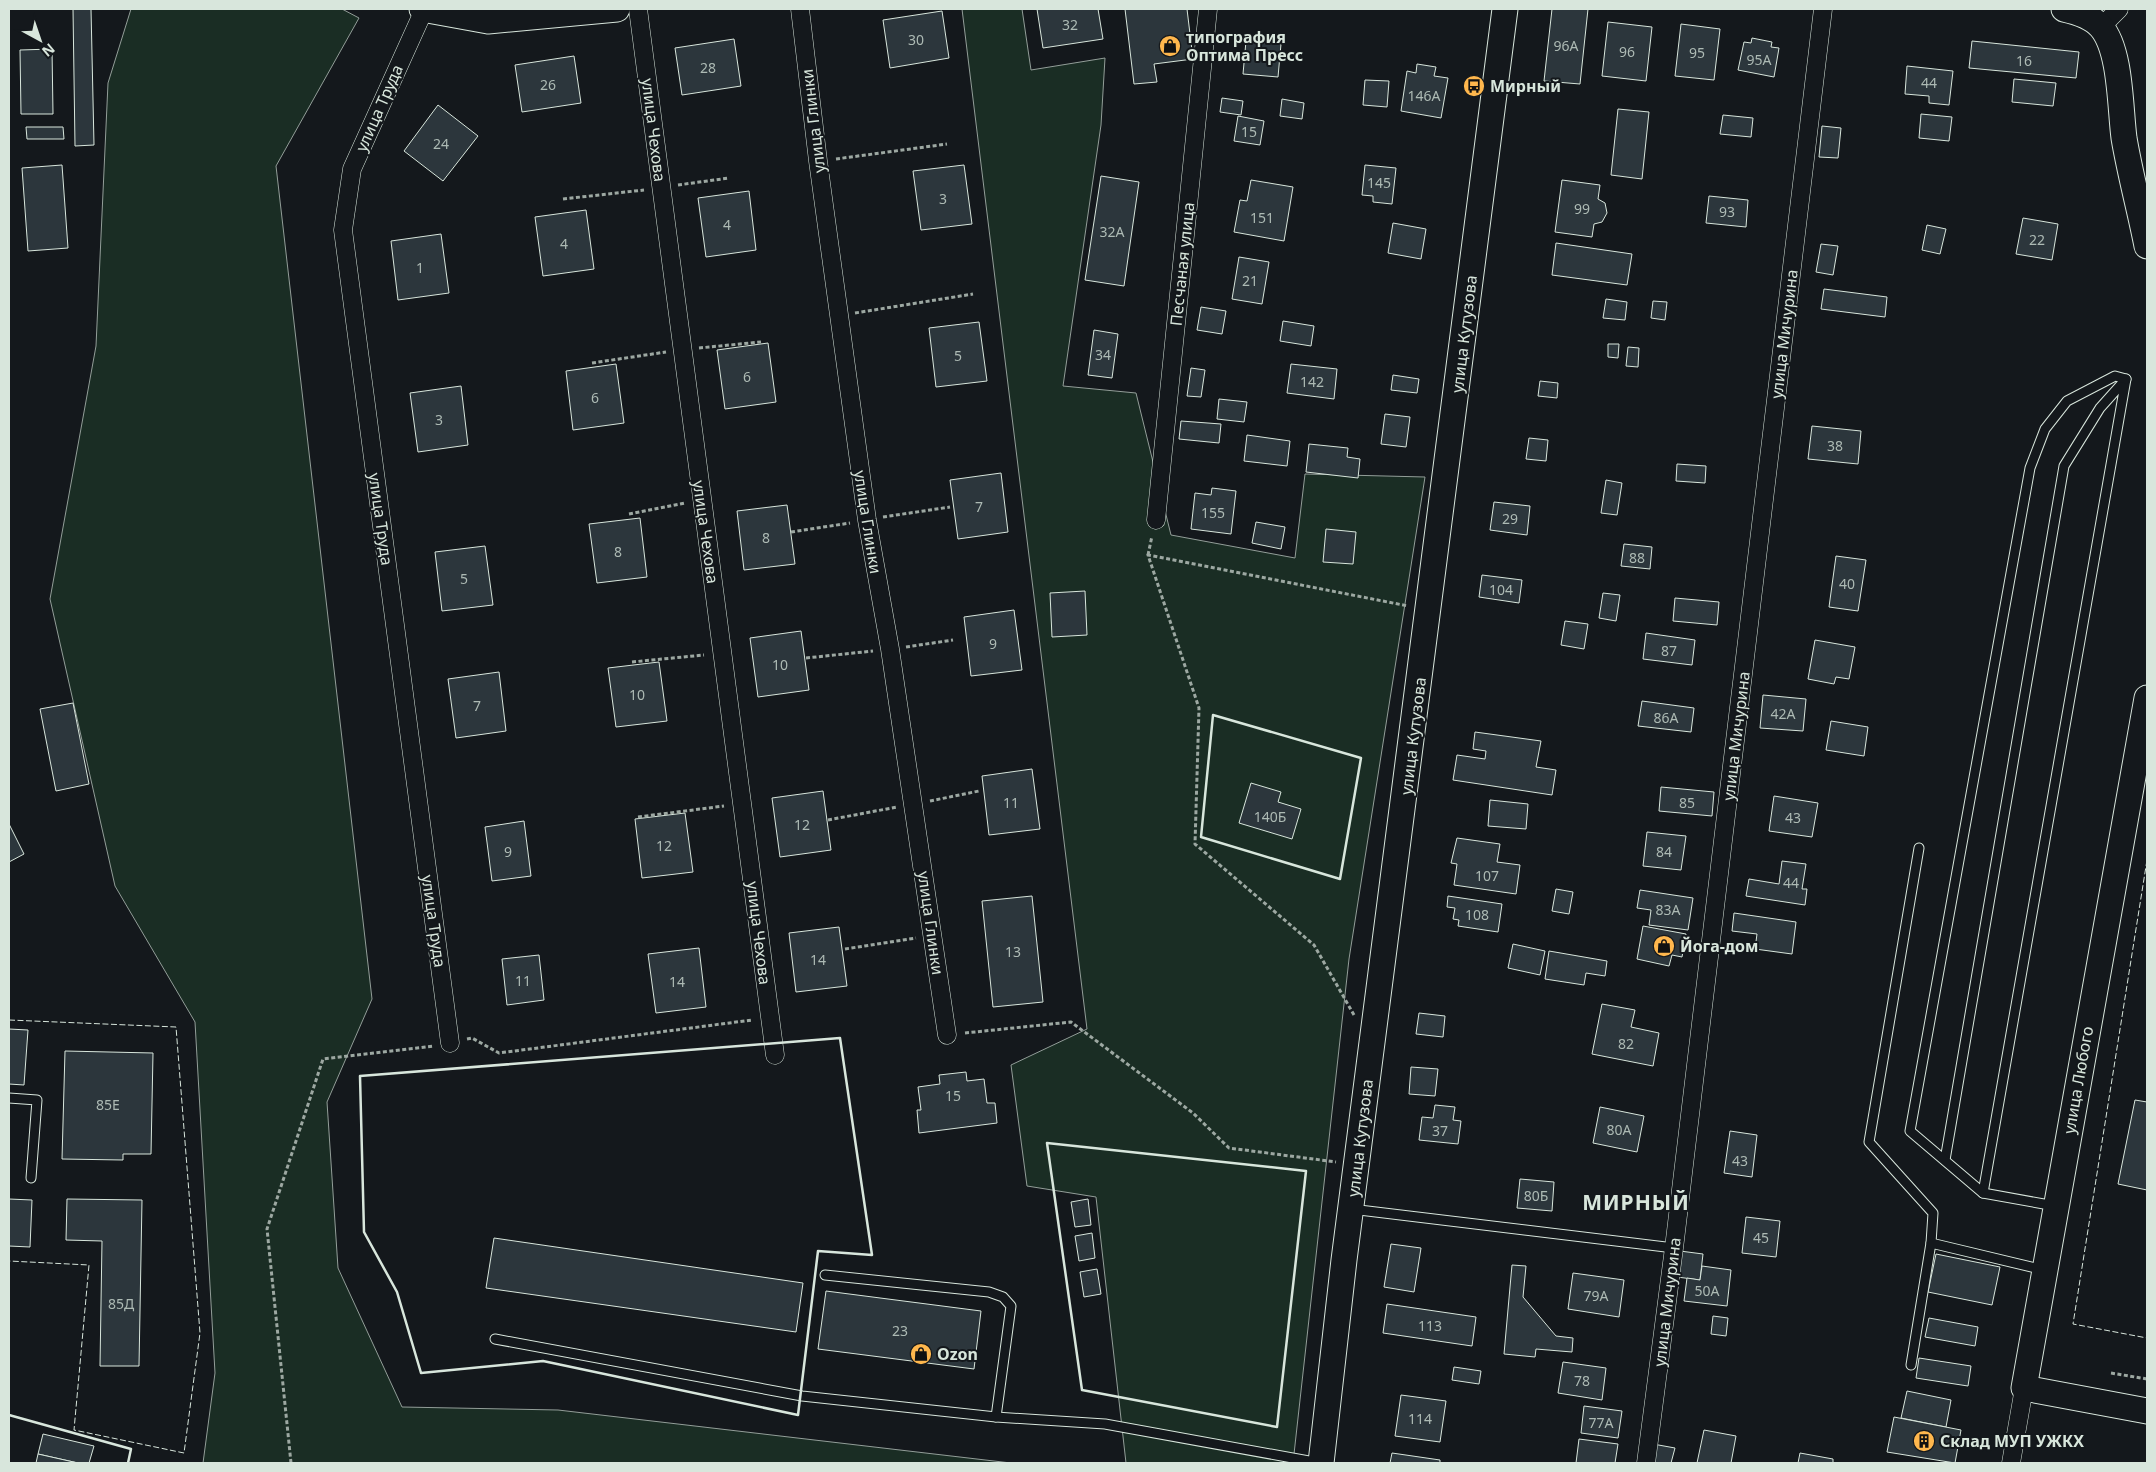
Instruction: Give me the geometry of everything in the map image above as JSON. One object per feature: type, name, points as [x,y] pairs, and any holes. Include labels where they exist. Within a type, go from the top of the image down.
[{"type":"main road","points":[[423,9],[488,21],[617,9]]},
{"type":"main road","name":"улица Кутузова","points":[[1321,1463],[1351,1208],[1505,9]]},
{"type":"main road","points":[[2064,9],[2083,14],[2101,27],[2110,43],[2115,63],[2124,139],[2147,246]]},
{"type":"main road","name":"улица Любого","points":[[2024,1388],[2147,698]]},
{"type":"main road","points":[[2024,1388],[2147,1411]]},
{"type":"street","name":"улица Труда","points":[[423,9],[352,169],[343,230],[450,1043]]},
{"type":"street","name":"улица Чехова","points":[[638,9],[775,1055]]},
{"type":"street","name":"улица Глинки","points":[[800,9],[838,316],[867,520],[890,649],[947,1035]]},
{"type":"street","name":"Песчаная улица","points":[[1156,520],[1208,9]]},
{"type":"street","name":"улица Мичурина","points":[[1646,1463],[1674,1248],[1823,9]]},
{"type":"street","points":[[2101,27],[2119,9]]},
{"type":"street","name":"улица Любого","points":[[2011,1463],[2024,1388]]},
{"type":"lane","points":[[2055,1206],[1983,1193],[1910,1131],[2030,468],[2044,429],[2067,402],[2115,376],[2126,379]]},
{"type":"lane","points":[[1946,1160],[2064,466],[2100,408],[2126,379]]},
{"type":"lane","points":[[1983,1193],[2126,379]]},
{"type":"lane","points":[[1912,1365],[1931,1243],[1933,1213],[1869,1142],[1919,848]]},
{"type":"lane","points":[[9,1098],[37,1100],[31,1178]]},
{"type":"lane","points":[[1351,1208],[1674,1248]]},
{"type":"lane","points":[[1931,1243],[2044,1270]]},
{"type":"lane","points":[[825,1275],[989,1292],[1003,1297],[1011,1306],[996,1417]]},
{"type":"lane","points":[[495,1339],[802,1396],[996,1417],[1105,1424],[1321,1463]]},
{"type":"path","points":[[818,161],[947,144]]},
{"type":"path","points":[[838,316],[973,294]]},
{"type":"path","points":[[629,514],[702,500]]},
{"type":"path","points":[[791,532],[950,508]]},
{"type":"path","points":[[1356,1020],[1314,945],[1195,844],[1199,708],[1148,555],[1415,607]]},
{"type":"path","points":[[632,662],[722,653]]},
{"type":"path","points":[[638,817],[742,804]]},
{"type":"path","points":[[845,949],[933,936]]},
{"type":"path","points":[[291,1463],[267,1229],[323,1059],[419,1050],[472,1038],[499,1053],[770,1018]]},
{"type":"path","points":[[947,1035],[1071,1022],[1193,1113],[1229,1148],[1342,1163]]},
{"type":"path","points":[[2111,1373],[2147,1379]]},
{"type":"green space","points":[[131,9],[342,9],[359,18],[276,166],[372,999],[327,1102],[338,1268],[402,1407],[558,1410],[1011,1463],[203,1463],[215,1373],[195,1022],[115,886],[50,599],[96,346],[108,83]]},
{"type":"green space","points":[[962,9],[1022,9],[1031,70],[1105,58],[1101,125],[1063,386],[1136,393],[1171,535],[1295,558],[1305,474],[1425,477],[1349,959],[1293,1463],[1126,1463],[1096,1197],[1027,1186],[1011,1065],[1087,1029]]},
{"type":"building","points":[[73,9],[91,9],[94,145],[75,146]]},
{"type":"building","points":[[1037,9],[1098,9],[1103,39],[1043,48]]},
{"type":"building","points":[[1125,9],[1187,9],[1193,59],[1154,64],[1157,82],[1134,84]]},
{"type":"building","points":[[1552,9],[1588,9],[1580,84],[1544,81]]},
{"type":"building","points":[[942,11],[949,58],[890,68],[883,20]]},
{"type":"building","points":[[1608,22],[1652,27],[1646,81],[1602,76]]},
{"type":"building","points":[[1681,24],[1720,29],[1714,80],[1675,76]]},
{"type":"building","points":[[1752,38],[1772,42],[1771,47],[1779,48],[1774,77],[1738,70],[1744,42],[1751,43]]},
{"type":"building","points":[[734,39],[741,86],[682,95],[675,48]]},
{"type":"building","points":[[1246,41],[1281,44],[1278,77],[1243,74]]},
{"type":"building","points":[[1972,41],[2079,52],[2076,78],[1969,68]]},
{"type":"building","points":[[52,49],[53,114],[21,114],[20,50]]},
{"type":"building","points":[[574,56],[581,103],[522,112],[515,65]]},
{"type":"building","points":[[1417,64],[1436,67],[1434,76],[1448,78],[1441,118],[1401,111],[1407,71],[1416,73]]},
{"type":"building","points":[[1907,66],[1953,71],[1949,105],[1929,103],[1929,96],[1905,94]]},
{"type":"building","points":[[2014,79],[2056,83],[2053,106],[2012,102]]},
{"type":"building","points":[[1365,80],[1389,81],[1387,107],[1363,105]]},
{"type":"building","points":[[1222,98],[1243,101],[1241,115],[1220,112]]},
{"type":"building","points":[[1282,99],[1304,103],[1302,119],[1280,116]]},
{"type":"building","points":[[438,105],[478,136],[443,181],[404,151]]},
{"type":"building","points":[[1618,109],[1649,112],[1642,179],[1611,175]]},
{"type":"building","points":[[1921,114],[1952,117],[1949,141],[1919,138]]},
{"type":"building","points":[[1723,115],[1753,118],[1751,137],[1720,134]]},
{"type":"building","points":[[1238,116],[1264,121],[1260,145],[1234,141]]},
{"type":"building","points":[[1822,126],[1841,128],[1838,158],[1819,157]]},
{"type":"building","points":[[26,127],[63,127],[64,139],[27,139]]},
{"type":"building","points":[[62,165],[68,248],[28,251],[22,168]]},
{"type":"building","points":[[964,165],[972,224],[921,230],[913,171]]},
{"type":"building","points":[[1365,165],[1396,168],[1392,204],[1373,202],[1373,196],[1362,195]]},
{"type":"building","points":[[1101,176],[1139,182],[1124,286],[1085,280]]},
{"type":"building","points":[[1251,180],[1293,187],[1284,241],[1234,232],[1240,200],[1247,201]]},
{"type":"building","points":[[1562,180],[1600,185],[1598,199],[1605,203],[1607,213],[1602,222],[1594,224],[1592,237],[1555,232]]},
{"type":"building","points":[[749,191],[756,250],[706,257],[698,198]]},
{"type":"building","points":[[1709,196],[1748,200],[1746,227],[1706,223]]},
{"type":"building","points":[[586,210],[594,269],[543,276],[535,217]]},
{"type":"building","points":[[2023,218],[2058,224],[2052,260],[2016,254]]},
{"type":"building","points":[[1393,223],[1426,229],[1421,259],[1388,253]]},
{"type":"building","points":[[1927,225],[1946,229],[1940,254],[1922,250]]},
{"type":"building","points":[[441,234],[449,293],[398,300],[391,241]]},
{"type":"building","points":[[1556,243],[1632,254],[1627,285],[1552,275]]},
{"type":"building","points":[[1821,244],[1838,246],[1833,275],[1816,272]]},
{"type":"building","points":[[1239,257],[1269,262],[1262,304],[1232,299]]},
{"type":"building","points":[[1824,289],[1887,297],[1885,317],[1821,309]]},
{"type":"building","points":[[1606,299],[1627,302],[1625,320],[1603,318]]},
{"type":"building","points":[[1653,301],[1667,302],[1665,320],[1651,318]]},
{"type":"building","points":[[1201,307],[1226,311],[1222,334],[1197,330]]},
{"type":"building","points":[[1283,321],[1314,326],[1311,346],[1280,341]]},
{"type":"building","points":[[979,322],[987,381],[936,387],[929,328]]},
{"type":"building","points":[[1094,330],[1118,334],[1112,378],[1088,375]]},
{"type":"building","points":[[768,343],[776,402],[725,409],[717,350]]},
{"type":"building","points":[[1608,344],[1619,344],[1618,358],[1608,357]]},
{"type":"building","points":[[1628,347],[1639,348],[1638,367],[1626,366]]},
{"type":"building","points":[[616,364],[624,423],[573,430],[566,371]]},
{"type":"building","points":[[1291,364],[1337,369],[1334,399],[1287,393]]},
{"type":"building","points":[[1191,368],[1205,370],[1201,397],[1187,396]]},
{"type":"building","points":[[1393,375],[1419,379],[1417,393],[1391,390]]},
{"type":"building","points":[[1540,381],[1558,383],[1557,398],[1538,396]]},
{"type":"building","points":[[461,386],[468,445],[418,452],[410,393]]},
{"type":"building","points":[[1219,399],[1247,402],[1244,422],[1217,419]]},
{"type":"building","points":[[1385,414],[1410,417],[1406,447],[1381,444]]},
{"type":"building","points":[[1181,421],[1221,424],[1219,443],[1179,439]]},
{"type":"building","points":[[1812,426],[1861,431],[1858,464],[1808,459]]},
{"type":"building","points":[[1247,435],[1290,441],[1287,466],[1244,461]]},
{"type":"building","points":[[1529,438],[1548,440],[1546,461],[1526,459]]},
{"type":"building","points":[[1309,444],[1348,448],[1347,457],[1360,459],[1358,478],[1306,472]]},
{"type":"building","points":[[1677,464],[1706,466],[1705,483],[1676,481]]},
{"type":"building","points":[[1001,473],[1008,532],[958,539],[950,480]]},
{"type":"building","points":[[1606,480],[1622,483],[1617,515],[1601,513]]},
{"type":"building","points":[[1212,488],[1236,491],[1231,534],[1191,529],[1195,493],[1211,495]]},
{"type":"building","points":[[1494,502],[1530,506],[1527,535],[1490,530]]},
{"type":"building","points":[[787,505],[795,564],[744,570],[737,511]]},
{"type":"building","points":[[640,518],[647,577],[597,583],[589,524]]},
{"type":"building","points":[[1256,522],[1285,527],[1281,549],[1252,543]]},
{"type":"building","points":[[1326,529],[1356,532],[1353,564],[1323,562]]},
{"type":"building","points":[[1624,544],[1652,547],[1650,569],[1621,566]]},
{"type":"building","points":[[485,546],[493,605],[442,611],[435,552]]},
{"type":"building","points":[[1836,556],[1866,560],[1858,611],[1829,607]]},
{"type":"building","points":[[1482,575],[1522,580],[1519,603],[1479,597]]},
{"type":"building","points":[[1085,591],[1087,635],[1052,637],[1050,593]]},
{"type":"building","points":[[1603,593],[1620,595],[1616,621],[1599,618]]},
{"type":"building","points":[[1675,598],[1719,602],[1717,625],[1673,621]]},
{"type":"building","points":[[1014,610],[1022,670],[971,676],[964,617]]},
{"type":"building","points":[[1565,621],[1588,624],[1584,649],[1561,645]]},
{"type":"building","points":[[801,631],[809,690],[758,697],[750,638]]},
{"type":"building","points":[[1646,633],[1695,640],[1692,665],[1643,659]]},
{"type":"building","points":[[1815,640],[1855,647],[1849,679],[1836,677],[1834,684],[1808,679]]},
{"type":"building","points":[[659,662],[667,721],[616,727],[608,668]]},
{"type":"building","points":[[499,672],[506,731],[456,738],[448,679]]},
{"type":"building","points":[[1763,695],[1806,699],[1803,731],[1760,728]]},
{"type":"building","points":[[1642,701],[1694,708],[1691,732],[1638,726]]},
{"type":"building","points":[[73,703],[89,784],[56,791],[40,709]]},
{"type":"building","points":[[1831,721],[1868,727],[1864,756],[1826,750]]},
{"type":"building","points":[[1475,732],[1541,741],[1536,767],[1556,770],[1552,795],[1453,780],[1457,755],[1485,759],[1486,751],[1473,749]]},
{"type":"building","points":[[1032,769],[1040,829],[989,835],[982,776]]},
{"type":"building","points":[[1251,783],[1281,792],[1278,802],[1301,809],[1292,839],[1239,823]]},
{"type":"building","points":[[1661,787],[1714,792],[1712,816],[1659,811]]},
{"type":"building","points":[[823,791],[831,850],[780,857],[772,798]]},
{"type":"building","points":[[1774,796],[1818,803],[1812,837],[1769,831]]},
{"type":"building","points":[[1490,800],[1528,804],[1526,829],[1488,826]]},
{"type":"building","points":[[685,813],[693,872],[642,878],[635,819]]},
{"type":"building","points":[[524,821],[531,876],[492,881],[485,827]]},
{"type":"building","points":[[9,824],[24,854],[9,862]]},
{"type":"building","points":[[1647,832],[1686,836],[1681,870],[1643,866]]},
{"type":"building","points":[[1457,838],[1500,844],[1497,862],[1520,865],[1516,894],[1454,885],[1457,864],[1451,863]]},
{"type":"building","points":[[1782,861],[1806,864],[1802,889],[1807,889],[1805,905],[1746,896],[1749,879],[1779,884]]},
{"type":"building","points":[[1556,889],[1573,892],[1569,914],[1552,911]]},
{"type":"building","points":[[1640,890],[1693,898],[1688,930],[1649,925],[1651,910],[1637,908]]},
{"type":"building","points":[[1032,896],[1043,1002],[993,1007],[982,901]]},
{"type":"building","points":[[1448,896],[1502,904],[1498,932],[1458,926],[1459,920],[1453,919],[1455,908],[1447,907]]},
{"type":"building","points":[[1734,913],[1796,922],[1792,954],[1755,949],[1757,934],[1732,931]]},
{"type":"building","points":[[1643,926],[1686,934],[1682,957],[1672,955],[1669,966],[1637,959]]},
{"type":"building","points":[[839,927],[847,986],[796,992],[789,933]]},
{"type":"building","points":[[1513,944],[1545,951],[1540,975],[1508,968]]},
{"type":"building","points":[[699,948],[706,1007],[656,1013],[648,954]]},
{"type":"building","points":[[1549,951],[1607,961],[1605,976],[1586,973],[1584,985],[1545,979]]},
{"type":"building","points":[[539,955],[544,1000],[507,1005],[502,959]]},
{"type":"building","points":[[1602,1004],[1635,1010],[1631,1027],[1659,1033],[1653,1066],[1592,1054]]},
{"type":"building","points":[[1419,1013],[1445,1016],[1443,1037],[1416,1034]]},
{"type":"building","points":[[9,1029],[28,1030],[24,1085],[9,1084]]},
{"type":"building","points":[[65,1051],[153,1053],[151,1154],[123,1154],[123,1160],[62,1159]]},
{"type":"building","points":[[1411,1067],[1438,1069],[1435,1096],[1409,1094]]},
{"type":"building","points":[[966,1072],[967,1081],[984,1079],[987,1103],[995,1103],[997,1123],[919,1133],[917,1110],[921,1110],[918,1087],[940,1084],[939,1075]]},
{"type":"building","points":[[2135,1100],[2147,1102],[2147,1190],[2118,1184]]},
{"type":"building","points":[[1435,1105],[1455,1107],[1453,1120],[1461,1121],[1458,1144],[1419,1140],[1422,1117],[1433,1118]]},
{"type":"building","points":[[1600,1107],[1644,1116],[1637,1152],[1593,1143]]},
{"type":"building","points":[[1730,1131],[1757,1135],[1752,1177],[1724,1173]]},
{"type":"building","points":[[1520,1179],[1554,1182],[1552,1211],[1517,1208]]},
{"type":"building","points":[[9,1199],[32,1200],[30,1247],[9,1246]]},
{"type":"building","points":[[67,1199],[142,1200],[139,1366],[100,1366],[102,1241],[66,1240]]},
{"type":"building","points":[[1088,1199],[1091,1225],[1075,1227],[1071,1202]]},
{"type":"building","points":[[1746,1217],[1780,1221],[1776,1257],[1742,1253]]},
{"type":"building","points":[[1092,1233],[1095,1258],[1079,1261],[1075,1236]]},
{"type":"building","points":[[494,1238],[803,1283],[796,1332],[486,1288]]},
{"type":"building","points":[[1391,1244],[1421,1248],[1414,1292],[1384,1287]]},
{"type":"building","points":[[1680,1251],[1703,1254],[1700,1280],[1677,1277]]},
{"type":"building","points":[[1936,1254],[2000,1267],[1992,1305],[1928,1292]]},
{"type":"building","points":[[1512,1265],[1526,1266],[1523,1297],[1556,1336],[1573,1338],[1572,1352],[1536,1349],[1535,1357],[1504,1354]]},
{"type":"building","points":[[1702,1266],[1731,1270],[1727,1306],[1684,1301],[1687,1278],[1700,1280]]},
{"type":"building","points":[[1097,1269],[1101,1294],[1084,1297],[1080,1272]]},
{"type":"building","points":[[1573,1273],[1624,1280],[1619,1317],[1568,1309]]},
{"type":"building","points":[[826,1291],[981,1311],[974,1369],[818,1349]]},
{"type":"building","points":[[1387,1304],[1476,1317],[1472,1346],[1383,1333]]},
{"type":"building","points":[[1713,1316],[1728,1318],[1726,1336],[1711,1334]]},
{"type":"building","points":[[1929,1318],[1978,1327],[1975,1346],[1925,1337]]},
{"type":"building","points":[[1919,1358],[1971,1366],[1968,1386],[1916,1378]]},
{"type":"building","points":[[1563,1362],[1606,1368],[1602,1400],[1558,1393]]},
{"type":"building","points":[[1454,1367],[1481,1371],[1479,1384],[1452,1380]]},
{"type":"building","points":[[1907,1391],[1951,1400],[1946,1427],[1901,1418]]},
{"type":"building","points":[[1401,1395],[1446,1401],[1440,1442],[1395,1436]]},
{"type":"building","points":[[1584,1406],[1622,1411],[1618,1438],[1581,1433]]},
{"type":"building","name":"Склад МУП УЖКХ","points":[[1894,1417],[1961,1430],[1955,1463],[1887,1452]]},
{"type":"building","points":[[1704,1430],[1736,1436],[1731,1463],[1697,1463]]},
{"type":"building","points":[[43,1434],[94,1446],[89,1463],[78,1463],[38,1454]]},
{"type":"building","points":[[1579,1439],[1618,1444],[1615,1463],[1576,1463]]},
{"type":"building","points":[[1653,1444],[1675,1448],[1671,1463],[1649,1463]]},
{"type":"building","points":[[1392,1453],[1440,1460],[1440,1463],[1390,1463]]},
{"type":"building","points":[[1800,1453],[1833,1459],[1833,1463],[1798,1463]]},
{"type":"building","points":[[38,1454],[78,1463],[36,1463]]},
{"type":"fence","points":[[2147,860],[2073,1324],[2147,1338]]},
{"type":"fence","points":[[9,1020],[176,1027],[200,1333],[184,1453],[74,1430],[89,1265],[9,1261]]},
{"type":"wall","points":[[1213,715],[1361,758],[1340,879],[1201,837],[1213,715]]},
{"type":"wall","points":[[840,1038],[872,1255],[818,1251],[798,1415],[543,1361],[421,1373],[397,1292],[364,1232],[360,1076],[840,1038]]},
{"type":"wall","points":[[1047,1143],[1306,1171],[1277,1427],[1082,1390],[1047,1143]]},
{"type":"wall","points":[[9,1415],[131,1449],[128,1463]]},
{"type":"place","name":"типография Оптима Пресс","points":[[1170,46]]},
{"type":"place","name":"Мирный","points":[[1474,86]]},
{"type":"place","name":"Йога-дом","points":[[1664,946]]},
{"type":"place","name":"Ozon","points":[[921,1354]]},
{"type":"place","name":"Склад МУП УЖКХ","points":[[1924,1441]]},
{"type":"district","name":"МИРНЫЙ","points":[[1636,1202]]}]
